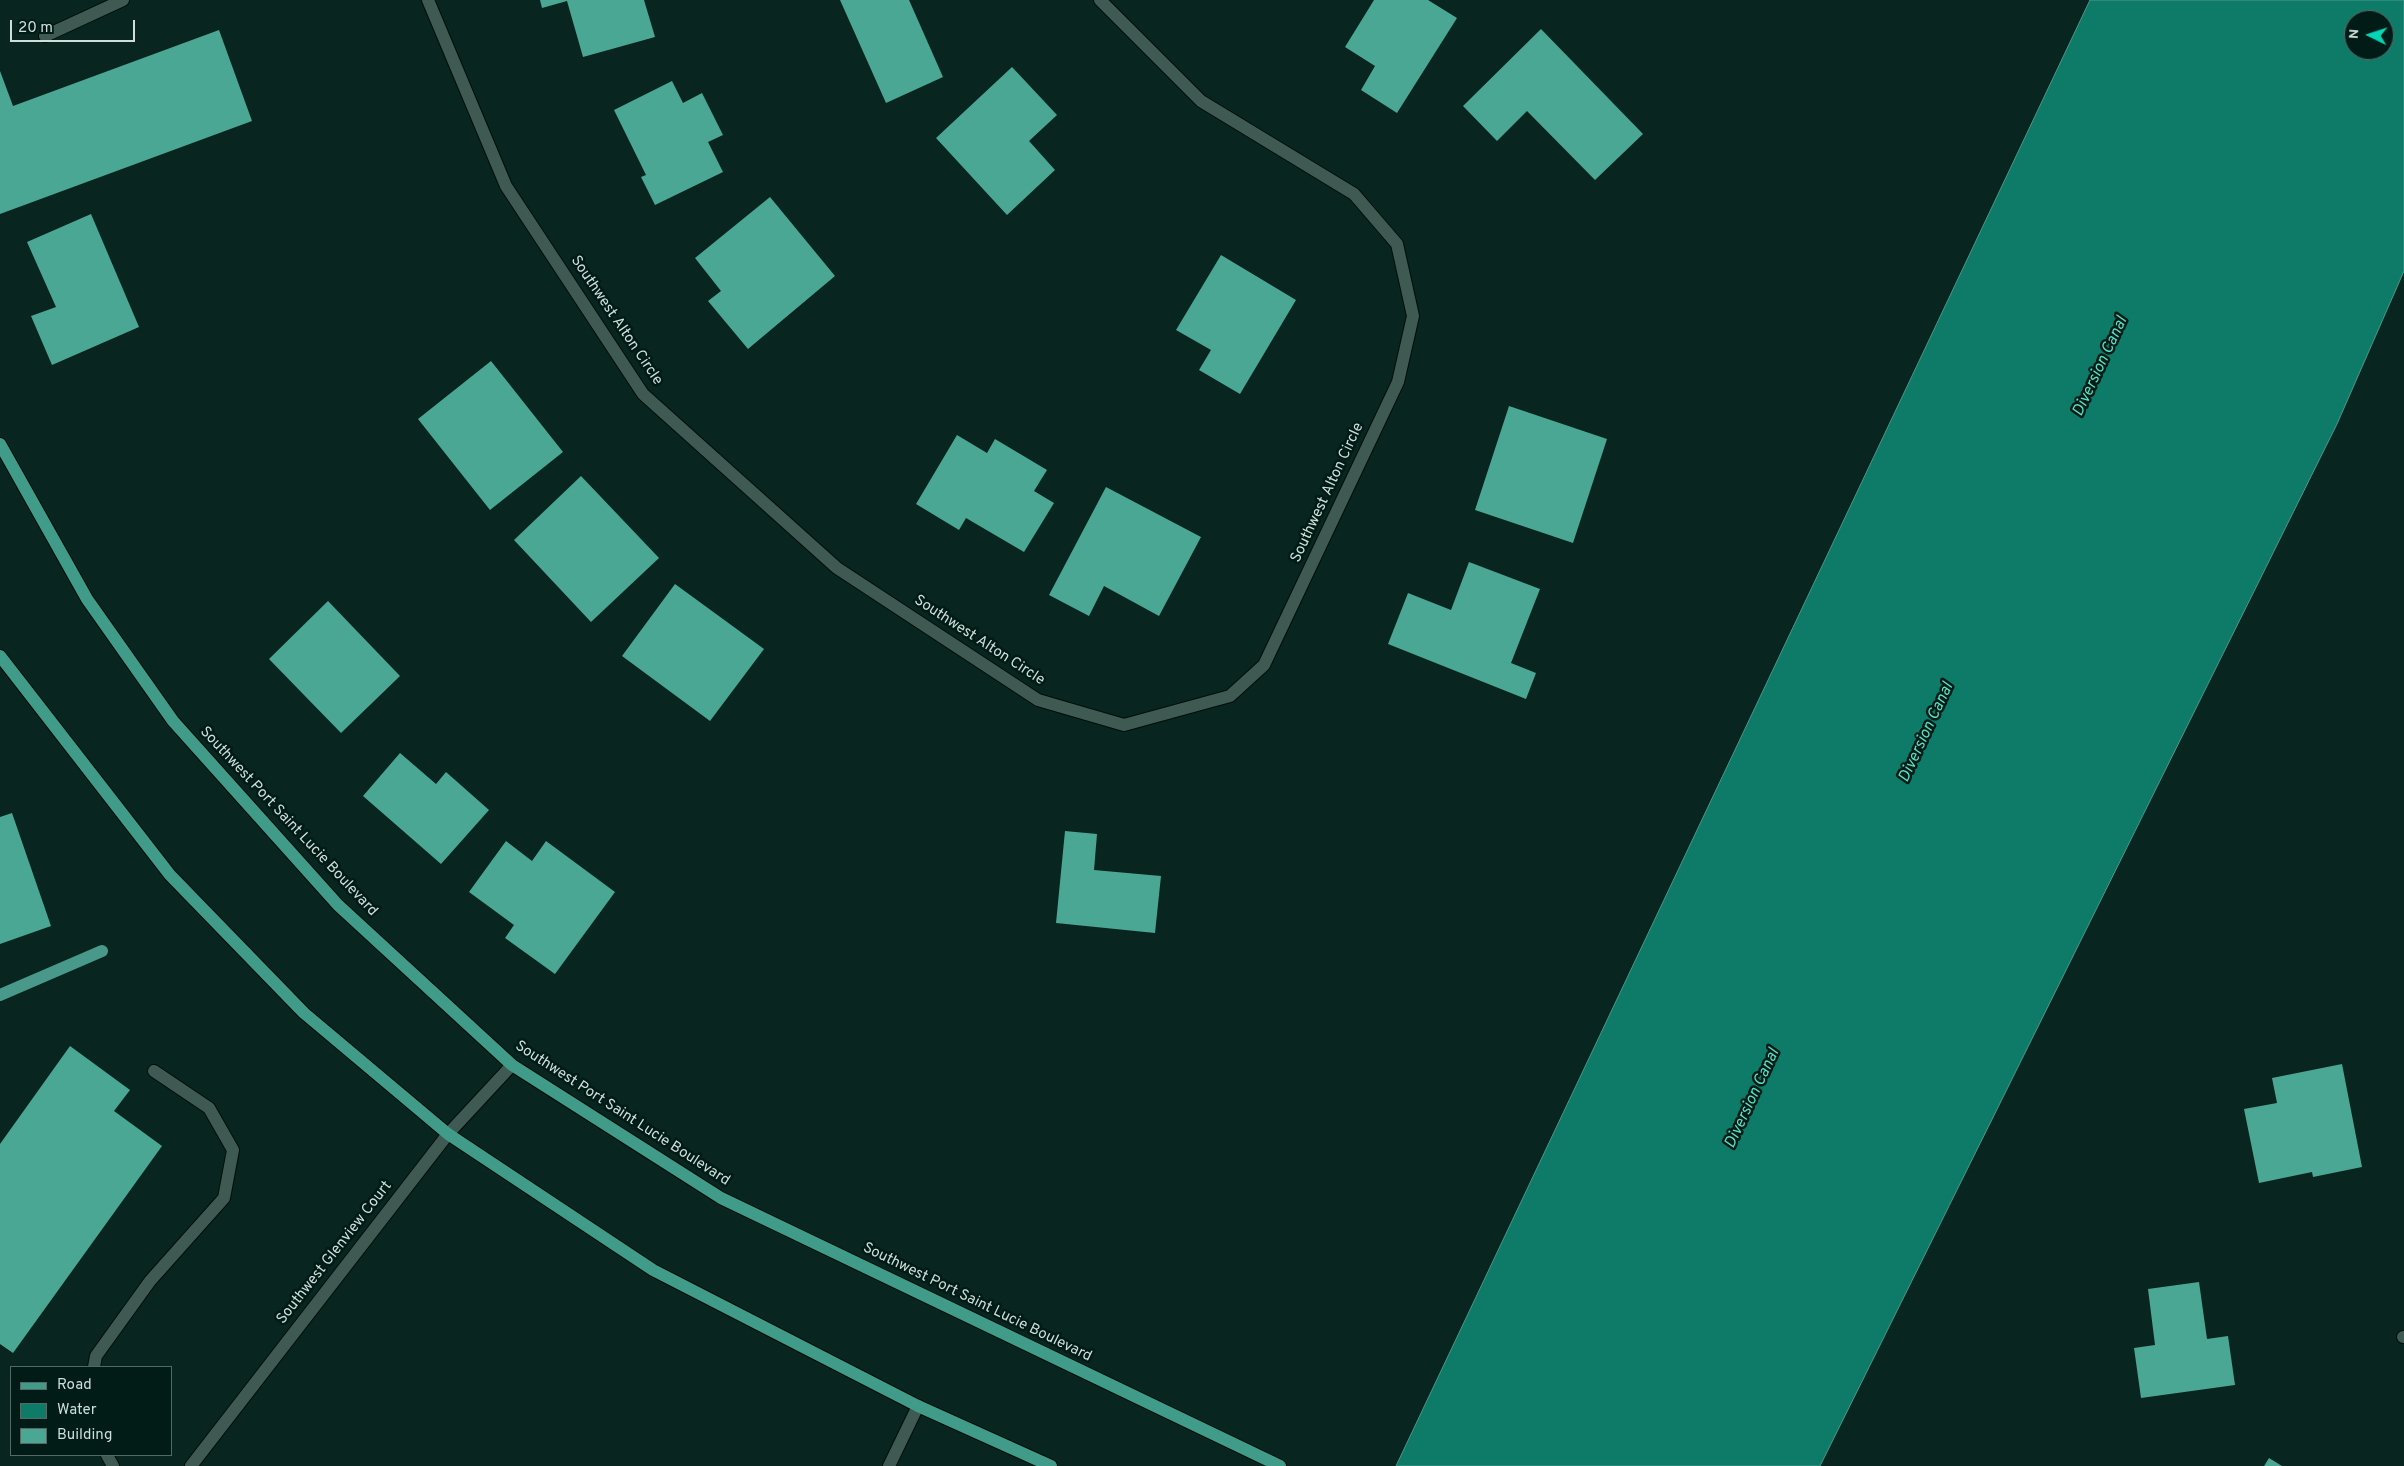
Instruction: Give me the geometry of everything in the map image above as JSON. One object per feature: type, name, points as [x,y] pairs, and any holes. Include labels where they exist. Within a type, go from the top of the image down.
[{"type":"main road","name":"Southwest Port Saint Lucie Boulevard","points":[[0,444],[87,599],[173,721],[338,905],[512,1065],[721,1198],[1280,1466]]},
{"type":"main road","points":[[0,656],[170,875],[304,1013],[448,1134],[652,1270],[918,1406],[1051,1466]]},
{"type":"street","points":[[45,36],[123,0]]},
{"type":"street","name":"Southwest Alton Circle","points":[[428,0],[506,186],[643,394],[837,568],[1038,700],[1124,725],[1230,696],[1264,666],[1398,382],[1413,316],[1397,244],[1354,194],[1202,101],[1100,0]]},
{"type":"street","name":"Southwest Glenview Court","points":[[191,1466],[448,1134],[512,1065]]},
{"type":"street","points":[[94,1366],[96,1356],[150,1281],[224,1198],[233,1150],[209,1108],[154,1071]]},
{"type":"street","points":[[889,1466],[918,1406]]},
{"type":"water","name":"Diversion Canal","points":[[2090,0],[2404,0],[2404,271],[2337,424],[1820,1466],[1396,1466]]},
{"type":"building","points":[[540,0],[644,0],[655,37],[583,57],[567,1],[542,8]]},
{"type":"building","points":[[840,0],[909,0],[943,77],[886,103]]},
{"type":"building","points":[[1374,0],[1428,0],[1457,18],[1397,113],[1361,90],[1375,66],[1345,47]]},
{"type":"building","points":[[1541,29],[1643,134],[1595,180],[1527,111],[1497,141],[1463,106]]},
{"type":"building","points":[[219,30],[252,121],[0,214],[0,71],[13,106]]},
{"type":"building","points":[[1012,67],[1057,115],[1029,141],[1055,170],[1007,215],[936,138]]},
{"type":"building","points":[[672,81],[683,103],[702,93],[723,135],[708,142],[723,172],[655,205],[641,177],[646,175],[614,110]]},
{"type":"building","points":[[770,197],[835,276],[748,349],[708,301],[721,291],[695,258]]},
{"type":"building","points":[[91,214],[139,327],[52,365],[31,316],[56,307],[27,242]]},
{"type":"building","points":[[1221,255],[1296,300],[1240,394],[1199,370],[1211,350],[1176,330]]},
{"type":"building","points":[[491,361],[563,452],[490,510],[418,419]]},
{"type":"building","points":[[1509,406],[1607,439],[1573,543],[1475,510]]},
{"type":"building","points":[[957,435],[987,453],[995,439],[1047,470],[1034,491],[1054,503],[1024,552],[966,518],[959,530],[916,504]]},
{"type":"building","points":[[581,476],[659,558],[591,622],[514,540]]},
{"type":"building","points":[[1106,487],[1201,537],[1159,616],[1104,586],[1089,616],[1049,595]]},
{"type":"building","points":[[1469,562],[1540,589],[1511,663],[1536,673],[1526,699],[1388,644],[1408,593],[1451,610]]},
{"type":"building","points":[[675,584],[764,649],[710,721],[622,656]]},
{"type":"building","points":[[328,601],[400,676],[341,733],[269,659]]},
{"type":"building","points":[[400,753],[436,784],[446,772],[489,810],[441,864],[363,796]]},
{"type":"building","points":[[12,813],[51,926],[0,944],[0,817]]},
{"type":"building","points":[[1065,831],[1097,834],[1094,870],[1161,876],[1155,933],[1056,923]]},
{"type":"building","points":[[506,841],[532,861],[546,841],[615,892],[555,974],[505,938],[514,925],[469,892]]},
{"type":"building","points":[[70,1046],[130,1090],[114,1111],[162,1146],[13,1353],[0,1344],[0,1144]]},
{"type":"building","points":[[2342,1064],[2362,1167],[2313,1177],[2312,1172],[2259,1183],[2244,1109],[2277,1103],[2272,1078]]},
{"type":"building","points":[[2199,1282],[2207,1339],[2228,1336],[2235,1385],[2141,1398],[2134,1348],[2155,1345],[2148,1289]]},
{"type":"building","points":[[2269,1458],[2282,1466],[2264,1466]]},
{"type":"waterway","points":[[0,995],[102,951]]}]
